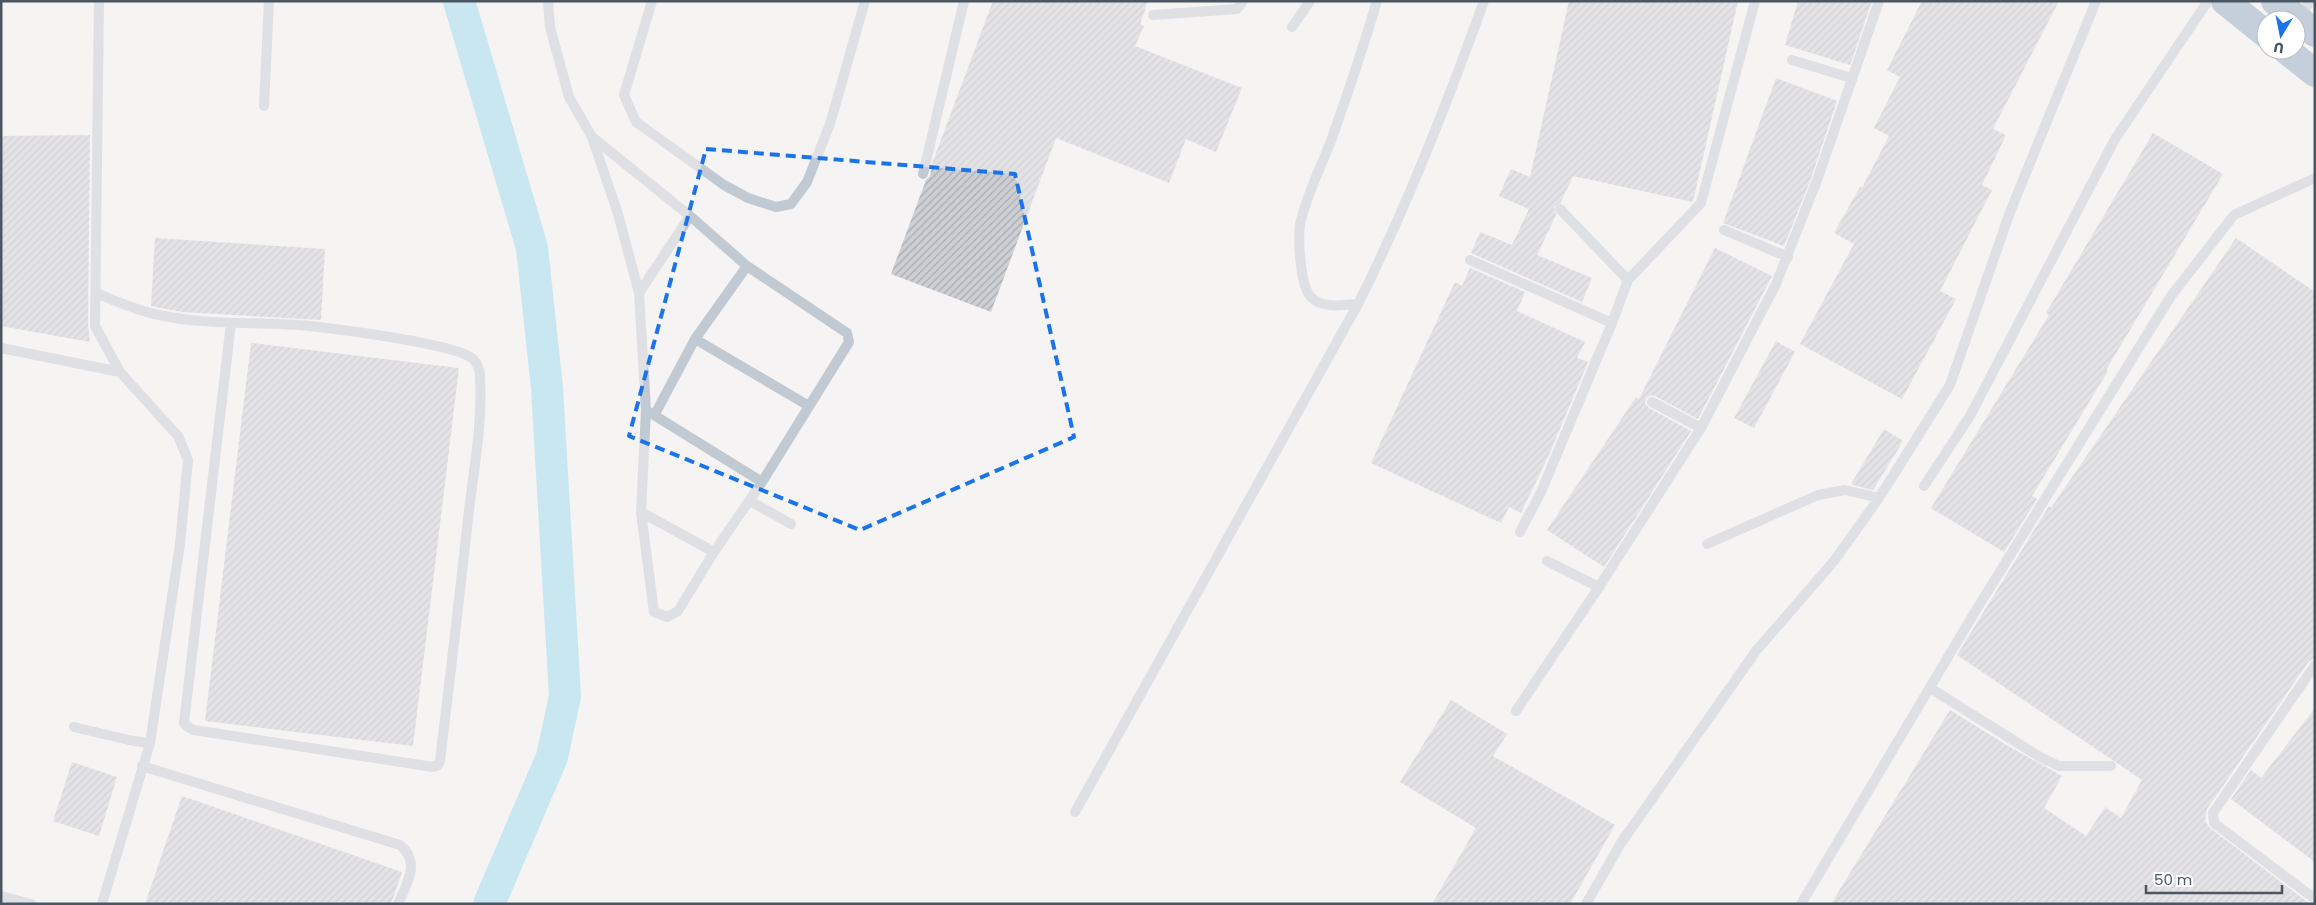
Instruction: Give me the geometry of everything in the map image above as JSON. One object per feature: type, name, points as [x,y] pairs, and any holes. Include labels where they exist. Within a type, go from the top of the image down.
[{"type":"highway","points":[[2225,1],[2256,26]]},
{"type":"highway","points":[[2275,1],[2307,18]]},
{"type":"highway","points":[[2299,60],[2315,73]]},
{"type":"lane","points":[[99,1],[95,326],[120,372],[178,436],[188,460],[180,544],[150,743],[102,904]]},
{"type":"lane","points":[[264,106],[269,1]]},
{"type":"lane","points":[[548,1],[550,26],[569,97],[592,138],[618,214],[639,294],[650,412],[641,512],[654,612],[667,617],[678,611],[714,552],[750,501],[849,342],[849,338],[847,332],[748,266],[690,216],[592,138]]},
{"type":"lane","points":[[652,1],[624,95],[636,122],[724,185],[748,198],[776,207],[791,204],[807,182],[830,124],[865,1]]},
{"type":"lane","points":[[923,174],[964,1]]},
{"type":"lane","points":[[1153,15],[1237,9],[1243,1]]},
{"type":"lane","points":[[1292,27],[1310,1]]},
{"type":"lane","points":[[1358,304],[1323,305],[1311,297],[1305,287],[1303,274],[1300,248],[1300,221],[1356,72],[1377,1]]},
{"type":"lane","points":[[1075,812],[1358,304],[1382,255],[1484,1]]},
{"type":"lane","points":[[1520,532],[1541,492],[1612,323],[1628,280],[1701,203],[1755,1]]},
{"type":"lane","points":[[1516,711],[1600,587],[1701,428],[1776,284],[1788,257],[1879,1]]},
{"type":"lane","points":[[1586,904],[1621,843],[1756,651],[1834,561],[1879,498],[1950,385],[2010,212],[2096,1]]},
{"type":"lane","points":[[1924,486],[1970,416],[2115,139],[2208,1]]},
{"type":"lane","points":[[1792,60],[1852,78]]},
{"type":"lane","points":[[1801,904],[1930,688],[2171,296],[2234,215],[2250,206],[2315,178]]},
{"type":"lane","points":[[1560,209],[1628,280]]},
{"type":"lane","points":[[639,294],[690,216]]},
{"type":"lane","points":[[1724,230],[1788,257]]},
{"type":"lane","points":[[1470,260],[1612,323]]},
{"type":"lane","points":[[650,412],[695,339],[748,266]]},
{"type":"lane","points":[[96,293],[141,311],[160,316],[231,323],[279,323],[386,336],[465,353],[475,361],[480,376],[478,433],[440,761],[438,765],[432,767],[194,730],[186,726],[231,323]]},
{"type":"lane","points":[[695,339],[810,406]]},
{"type":"lane","points":[[1,348],[120,372]]},
{"type":"lane","points":[[1652,402],[1701,428]]},
{"type":"lane","points":[[650,412],[762,482]]},
{"type":"lane","points":[[1707,544],[1818,495],[1845,490],[1879,498]]},
{"type":"lane","points":[[750,501],[791,524]]},
{"type":"lane","points":[[641,512],[714,552]]},
{"type":"lane","points":[[1547,561],[1600,587]]},
{"type":"lane","points":[[2315,665],[2234,779],[2212,817],[2214,823],[2315,899]]},
{"type":"lane","points":[[1930,688],[2040,757],[2059,766],[2111,766]]},
{"type":"lane","points":[[74,727],[133,741],[150,743]]},
{"type":"lane","points":[[142,766],[400,845],[410,855],[412,870],[398,904]]},
{"type":"lane","points":[[1,896],[31,904]]},
{"type":"highlighted area","points":[[706,149],[1015,174],[1074,437],[860,530],[629,436]]},
{"type":"building","points":[[993,1],[1148,1],[1140,24],[1144,26],[1135,46],[1242,88],[1216,152],[1186,139],[1169,183],[1056,138],[991,312],[891,274],[926,180],[930,176],[933,161]]},
{"type":"building","points":[[1569,1],[1738,1],[1693,202],[1573,176],[1561,202],[1554,207],[1556,215],[1537,255],[1592,278],[1582,302],[1471,253],[1480,232],[1512,245],[1529,209],[1499,196],[1511,169],[1530,177]]},
{"type":"building","points":[[1798,1],[1872,1],[1850,65],[1785,45]]},
{"type":"building","points":[[1922,1],[2059,1],[1993,129],[2006,135],[1982,185],[1992,190],[1940,291],[1956,299],[1902,399],[1800,344],[1854,244],[1834,233],[1860,187],[1862,188],[1889,136],[1874,128],[1900,77],[1887,70]]},
{"type":"building","points":[[1776,78],[1837,101],[1810,181],[1784,246],[1723,223]]},
{"type":"building","points":[[2153,133],[2223,174],[2106,370],[2108,371],[2032,496],[2037,499],[2004,552],[1931,508],[2049,315],[2046,313]]},
{"type":"building","points":[[90,135],[88,326],[90,342],[1,326],[1,136]]},
{"type":"building","points":[[155,238],[325,249],[321,320],[182,312],[151,306]]},
{"type":"building","points":[[2236,238],[2315,292],[2315,658],[2309,661],[2207,809],[2205,821],[2210,828],[2310,904],[1831,904],[1950,710],[2008,746],[2062,776],[2044,808],[2086,836],[2105,807],[2121,818],[2142,780],[1957,655],[2049,506],[2051,508]]},
{"type":"building","points":[[1715,248],[1772,276],[1698,419],[1655,396],[1651,395],[1646,398],[1645,403],[1649,408],[1691,431],[1604,567],[1547,530],[1636,397],[1639,399]]},
{"type":"building","points":[[1470,268],[1525,292],[1517,311],[1585,342],[1577,358],[1588,362],[1548,457],[1521,513],[1509,507],[1501,523],[1371,463],[1455,282],[1462,286]]},
{"type":"building","points":[[1776,341],[1795,352],[1754,428],[1734,418]]},
{"type":"building","points":[[251,343],[459,368],[413,746],[205,721]]},
{"type":"building","points":[[1884,429],[1903,441],[1873,490],[1851,484]]},
{"type":"building","points":[[1451,700],[1507,734],[1493,756],[1615,825],[1570,904],[1432,904],[1476,828],[1400,782]]},
{"type":"building","points":[[2315,708],[2315,862],[2231,799],[2251,770],[2261,778]]},
{"type":"building","points":[[72,762],[117,777],[99,836],[53,821]]},
{"type":"building","points":[[182,796],[402,872],[391,904],[145,904]]},
{"type":"waterway","points":[[459,1],[532,248],[547,388],[565,696],[552,757],[489,904]]}]
